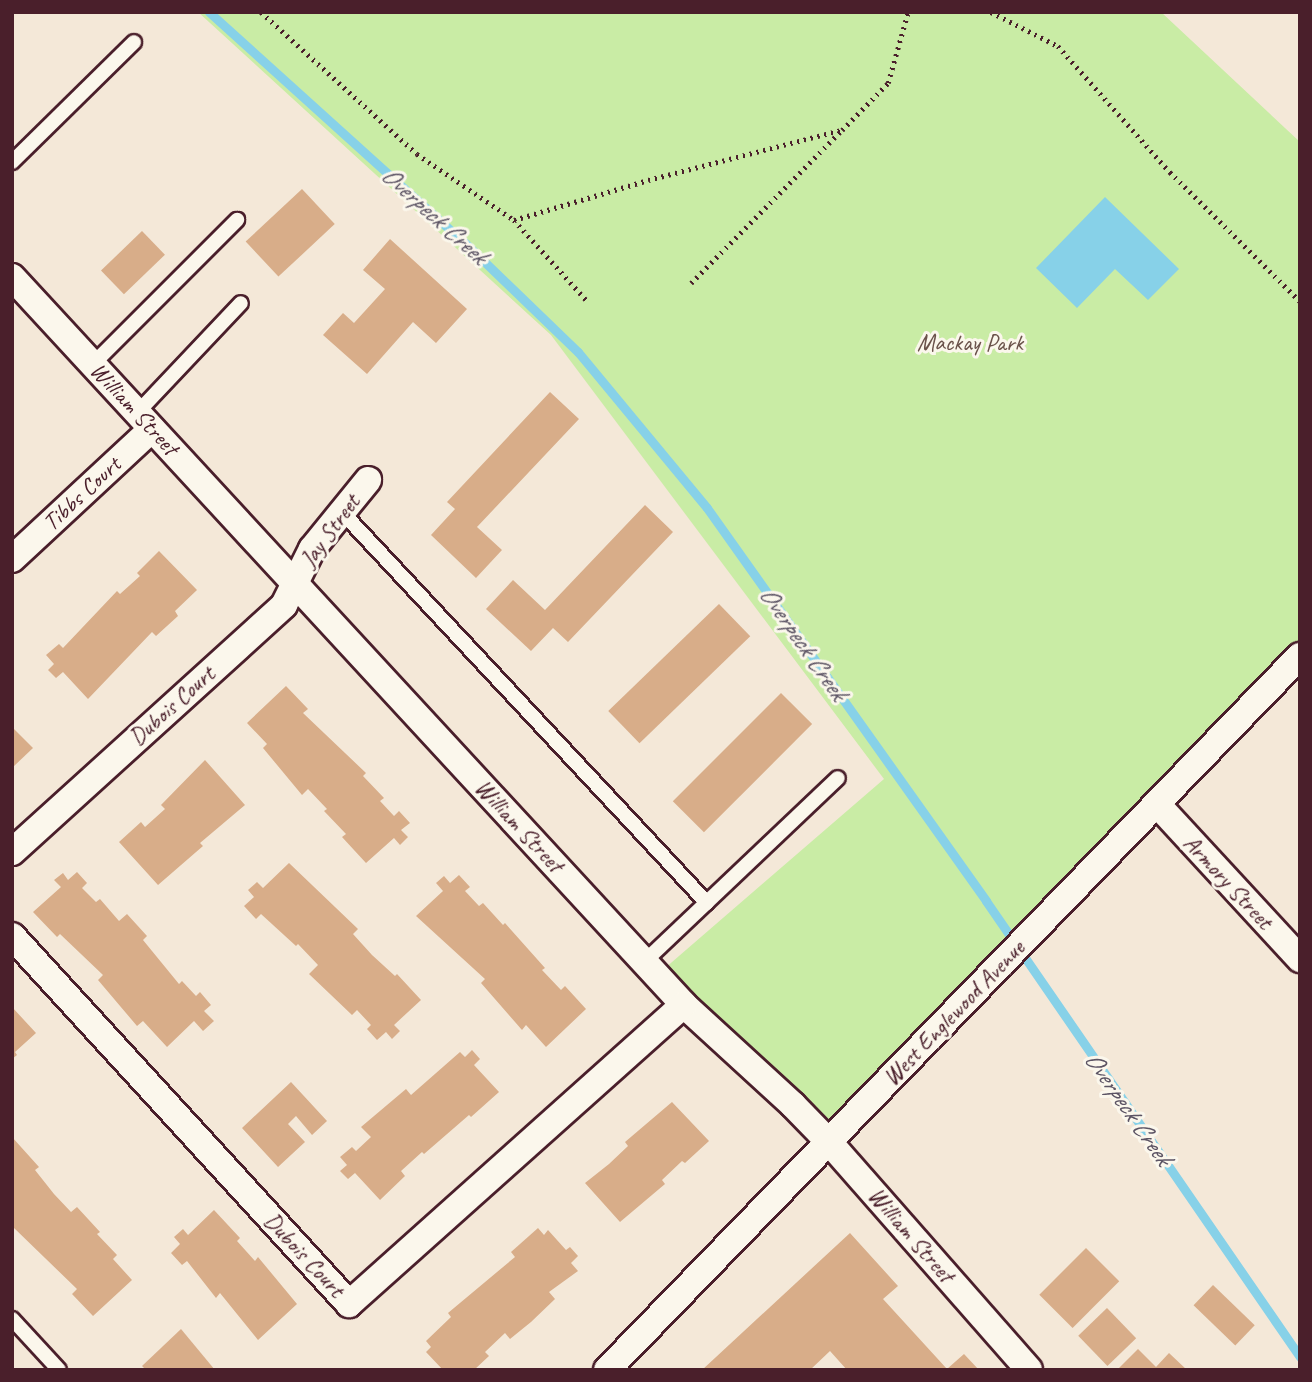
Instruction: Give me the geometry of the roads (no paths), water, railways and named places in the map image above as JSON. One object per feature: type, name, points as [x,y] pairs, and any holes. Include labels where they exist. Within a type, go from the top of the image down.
[{"type":"street","name":"William Street","points":[[12,277],[684,1005],[793,1105],[828,1142],[1029,1370]]},
{"type":"street","name":"Tibbs Court","points":[[12,559],[145,421]]},
{"type":"street","name":"Jay Street","points":[[294,583],[312,549],[368,480]]},
{"type":"street","name":"Dubois Court","points":[[12,852],[284,604],[294,583]]},
{"type":"street","name":"West Englewood Avenue","points":[[607,1370],[1300,656]]},
{"type":"street","name":"Armory Street","points":[[1157,804],[1300,959]]},
{"type":"street","name":"Dubois Court","points":[[12,936],[349,1304],[684,1005]]},
{"type":"lane","points":[[12,162],[134,42]]},
{"type":"lane","points":[[93,364],[237,220]]},
{"type":"lane","points":[[145,421],[241,303]]},
{"type":"lane","points":[[341,512],[707,903]]},
{"type":"lane","points":[[644,962],[838,778]]},
{"type":"lane","points":[[12,1319],[60,1370]]},
{"type":"water","points":[[1105,197],[1179,269],[1148,300],[1115,269],[1077,308],[1036,268]]},
{"type":"waterway","name":"Overpeck Creek","points":[[209,12],[465,243],[578,352],[707,508],[986,901],[1300,1357]]},
{"type":"park label","name":"Mackay Park","points":[[970,343]]}]
